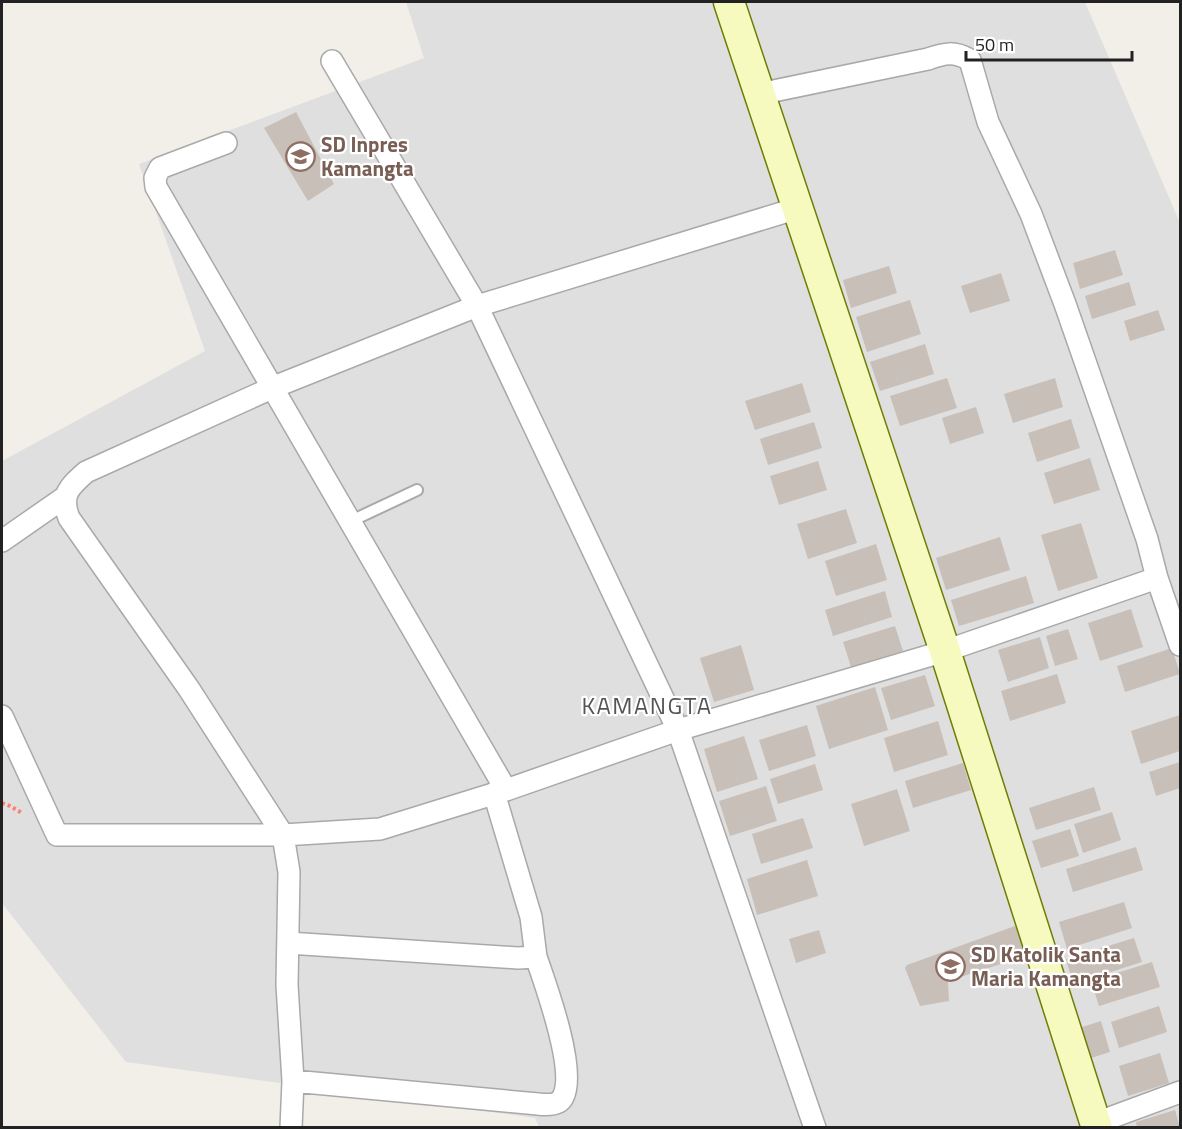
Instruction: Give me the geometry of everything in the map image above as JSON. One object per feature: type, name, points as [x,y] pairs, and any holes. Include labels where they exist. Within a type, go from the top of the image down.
[{"type":"main road","points":[[729,2],[945,651],[1096,1125]]},
{"type":"street","points":[[759,94],[928,59],[951,52],[970,60],[988,122],[1031,214],[1065,304],[1143,528],[1180,645]]},
{"type":"street","points":[[332,61],[477,306],[678,730],[815,1128]]},
{"type":"street","points":[[226,143],[159,168],[155,178],[156,187],[351,521],[500,792],[531,917],[536,957],[552,1006],[566,1065],[563,1097],[560,1101],[548,1105],[293,1081]]},
{"type":"street","points":[[2,541],[65,497],[73,483],[86,472],[274,387],[477,306],[798,208]]},
{"type":"street","points":[[65,497],[65,508],[69,518],[189,689],[283,835],[289,872],[287,985],[293,1081],[291,1128]]},
{"type":"street","points":[[2,716],[57,835],[283,835],[380,828],[500,792],[678,730],[945,651],[1157,578]]},
{"type":"street","points":[[288,943],[518,958],[536,957]]},
{"type":"street","points":[[1096,1125],[1180,1092]]},
{"type":"lane","points":[[351,521],[417,490]]},
{"type":"shaded area","points":[[406,2],[1085,2],[1180,223],[1180,1127],[539,1127],[535,1118],[126,1062],[2,903],[2,461],[205,351],[139,164],[424,58]]},
{"type":"building","name":"SD Inpres Kamangta","points":[[296,112],[334,184],[308,201],[264,128]]},
{"type":"building","points":[[1115,250],[1123,275],[1080,289],[1073,263]]},
{"type":"building","points":[[889,266],[897,293],[851,308],[843,280]]},
{"type":"building","points":[[1001,273],[1010,301],[970,313],[961,286]]},
{"type":"building","points":[[1129,282],[1136,305],[1092,319],[1085,296]]},
{"type":"building","points":[[910,300],[921,334],[867,352],[856,317]]},
{"type":"building","points":[[1158,310],[1165,330],[1130,341],[1124,321]]},
{"type":"building","points":[[925,344],[934,374],[880,391],[870,362]]},
{"type":"building","points":[[947,378],[957,408],[900,426],[890,396]]},
{"type":"building","points":[[1055,378],[1063,407],[1013,423],[1004,394]]},
{"type":"building","points":[[802,383],[811,412],[755,430],[745,401]]},
{"type":"building","points":[[976,407],[984,433],[950,444],[942,418]]},
{"type":"building","points":[[1071,419],[1080,448],[1037,462],[1028,433]]},
{"type":"building","points":[[814,422],[822,448],[768,465],[760,439]]},
{"type":"building","points":[[1090,458],[1100,490],[1054,504],[1044,473]]},
{"type":"building","points":[[818,461],[827,490],[779,505],[770,476]]},
{"type":"building","points":[[846,509],[857,543],[808,559],[797,524]]},
{"type":"building","points":[[1081,523],[1098,578],[1058,591],[1041,535]]},
{"type":"building","points":[[1000,537],[1010,570],[946,590],[936,558]]},
{"type":"building","points":[[876,544],[887,580],[836,596],[825,561]]},
{"type":"building","points":[[1026,576],[1034,603],[959,626],[951,600]]},
{"type":"building","points":[[885,591],[892,617],[833,636],[825,610]]},
{"type":"building","points":[[1131,609],[1143,647],[1100,661],[1088,623]]},
{"type":"building","points":[[895,626],[903,651],[851,667],[843,642]]},
{"type":"building","points":[[1068,629],[1078,659],[1055,666],[1046,636]]},
{"type":"building","points":[[1040,637],[1049,668],[1008,682],[998,650]]},
{"type":"building","points":[[741,645],[754,690],[714,702],[700,658]]},
{"type":"building","points":[[1172,648],[1180,674],[1125,692],[1117,666]]},
{"type":"building","points":[[1057,674],[1066,703],[1010,721],[1001,691]]},
{"type":"building","points":[[925,675],[935,706],[891,720],[881,688]]},
{"type":"building","points":[[875,687],[888,730],[829,749],[816,706]]},
{"type":"building","points":[[1180,715],[1180,751],[1141,764],[1131,731]]},
{"type":"building","points":[[938,721],[948,755],[894,772],[884,738]]},
{"type":"building","points":[[807,725],[816,756],[769,771],[759,740]]},
{"type":"building","points":[[744,736],[758,779],[717,792],[704,749]]},
{"type":"building","points":[[1180,762],[1180,788],[1156,796],[1149,772]]},
{"type":"building","points":[[963,763],[971,790],[913,808],[905,781]]},
{"type":"building","points":[[815,764],[823,790],[778,804],[770,779]]},
{"type":"building","points":[[766,786],[777,821],[730,836],[719,801]]},
{"type":"building","points":[[1094,787],[1101,810],[1036,830],[1029,808]]},
{"type":"building","points":[[897,789],[910,831],[864,846],[851,804]]},
{"type":"building","points":[[1112,812],[1121,840],[1083,853],[1074,824]]},
{"type":"building","points":[[803,818],[813,848],[761,864],[752,834]]},
{"type":"building","points":[[1070,829],[1079,856],[1041,868],[1032,841]]},
{"type":"building","points":[[1136,847],[1143,870],[1073,892],[1066,869]]},
{"type":"building","points":[[807,860],[818,896],[757,915],[747,879]]},
{"type":"building","points":[[1124,902],[1132,928],[1067,949],[1059,922]]},
{"type":"building","name":"SD Katolik Santa Maria Kamangta","points":[[1015,926],[1029,955],[948,981],[949,1001],[920,1006],[905,968],[907,965]]},
{"type":"building","points":[[819,930],[826,953],[796,963],[789,939]]},
{"type":"building","points":[[1134,938],[1142,962],[1073,984],[1066,959]]},
{"type":"building","points":[[1152,962],[1160,987],[1099,1006],[1091,981]]},
{"type":"building","points":[[1159,1006],[1167,1032],[1119,1048],[1111,1022]]},
{"type":"building","points":[[1101,1021],[1110,1052],[1088,1059],[1079,1028]]},
{"type":"building","points":[[1160,1053],[1169,1083],[1128,1096],[1119,1066]]},
{"type":"building","points":[[1175,1110],[1180,1128],[1137,1128],[1136,1122]]},
{"type":"place","name":"SD Inpres Kamangta","points":[[300,156]]},
{"type":"place","name":"SD Katolik Santa Maria Kamangta","points":[[950,966]]},
{"type":"district","name":"KAMANGTA","points":[[647,705]]}]
